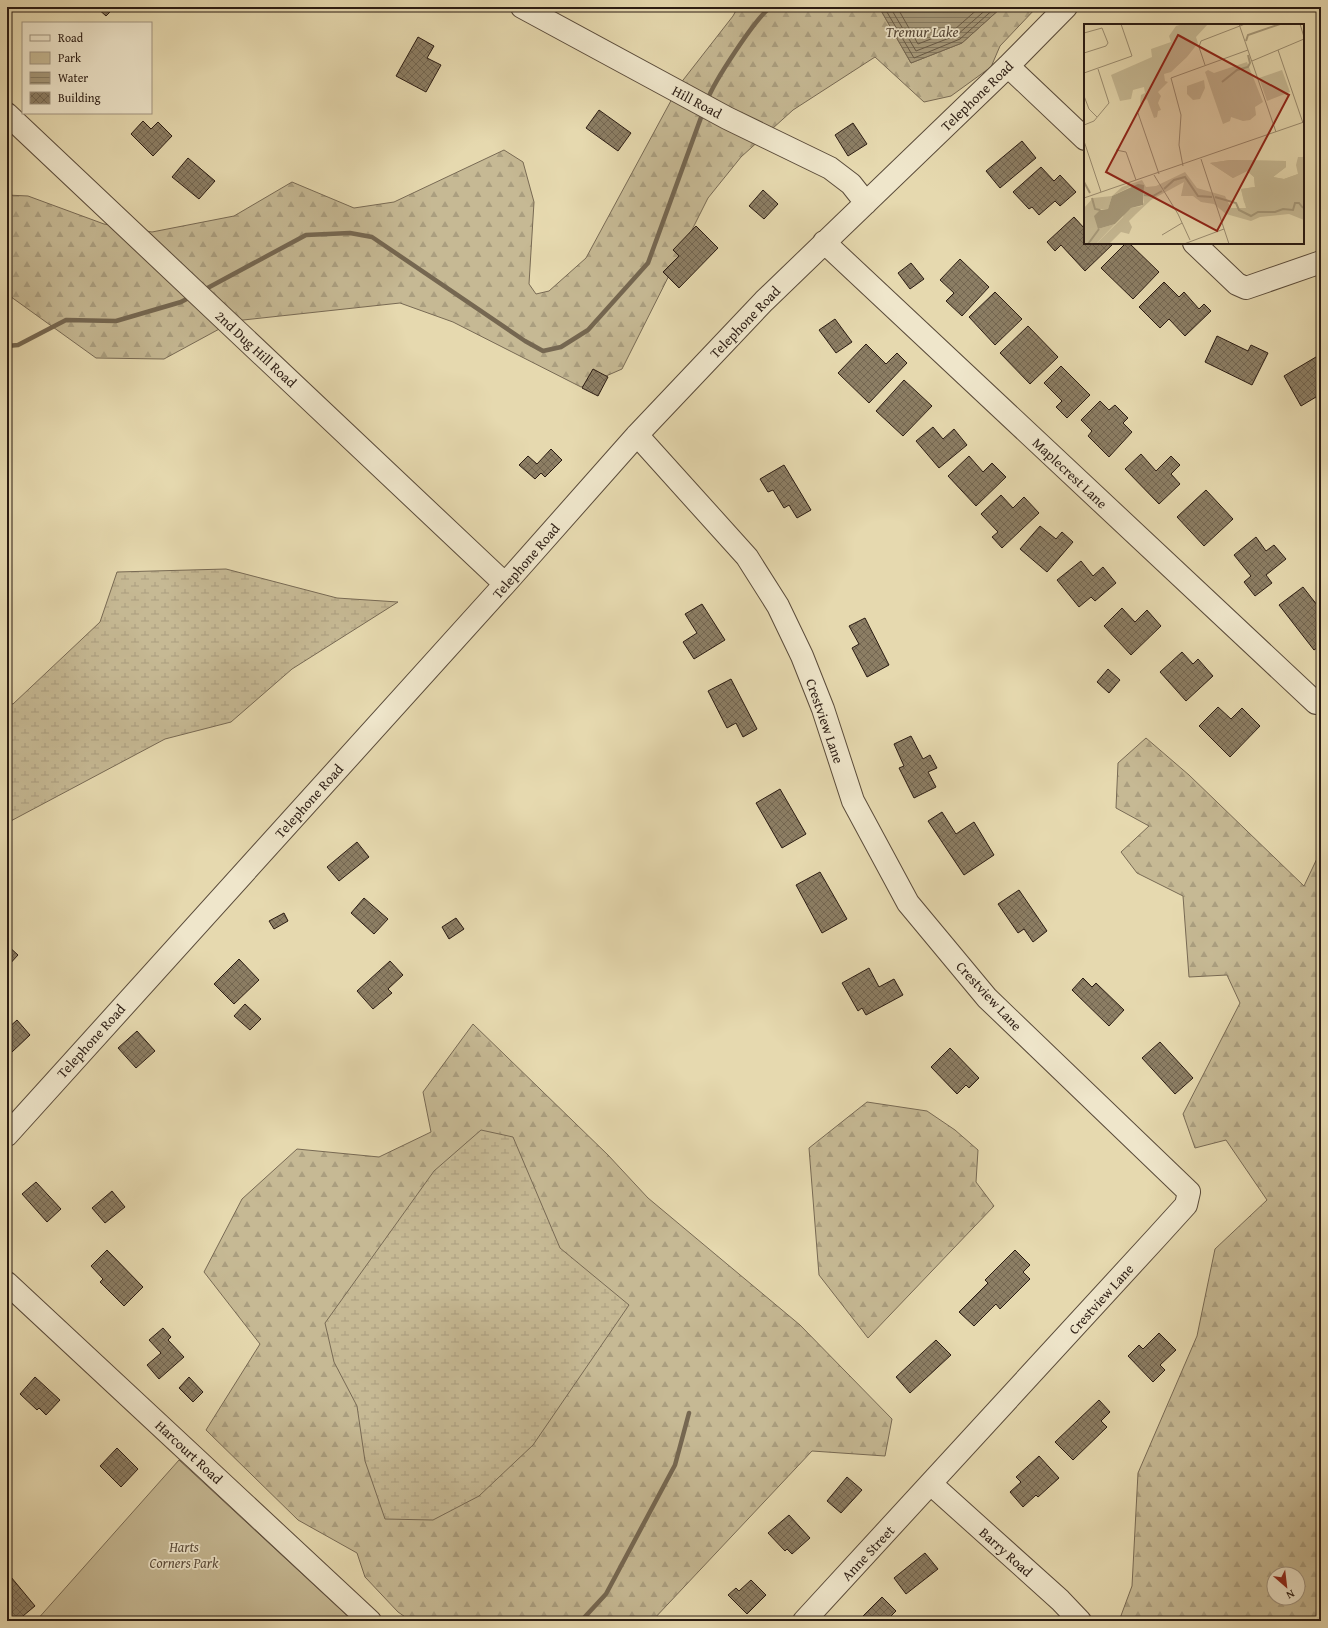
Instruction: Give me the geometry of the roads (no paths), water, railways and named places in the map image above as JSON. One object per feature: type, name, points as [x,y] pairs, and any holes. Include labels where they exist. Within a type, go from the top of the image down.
[{"type":"street","name":"Hill Road","points":[[522,7],[727,118],[830,168],[851,184],[866,202]]},
{"type":"street","name":"Telephone Road","points":[[7,1135],[506,584],[637,435],[764,301],[1008,66],[1066,7]]},
{"type":"street","points":[[1008,66],[1084,138]]},
{"type":"street","name":"2nd Dug Hill Road","points":[[7,114],[506,584]]},
{"type":"street","name":"Maplecrest Lane","points":[[824,242],[1316,703]]},
{"type":"street","points":[[1195,244],[1237,284],[1246,288],[1321,262]]},
{"type":"street","name":"Crestview Lane","points":[[637,435],[747,557],[778,606],[802,656],[823,709],[852,801],[908,903],[986,998],[1188,1192],[1186,1205],[931,1484]]},
{"type":"street","name":"Harcourt Road","points":[[7,1283],[370,1621]]},
{"type":"street","name":"Anne Street","points":[[804,1621],[931,1484]]},
{"type":"street","name":"Barry Road","points":[[931,1484],[1060,1600],[1080,1621]]},
{"type":"water","name":"Tremur Lake","points":[[879,7],[1002,7],[962,43],[911,63]]},
{"type":"waterway","points":[[707,101],[717,80],[746,36],[764,13],[771,7]]},
{"type":"waterway","points":[[202,291],[306,235],[350,233],[372,237],[525,341],[543,351],[561,347],[588,330],[648,263],[703,112]]},
{"type":"waterway","points":[[7,346],[18,345],[66,320],[116,321],[181,302],[192,296]]},
{"type":"waterway","points":[[581,1621],[606,1594],[675,1465],[689,1413]]},
{"type":"park label","name":"Harts Corners Park","points":[[184,1556]]}]
